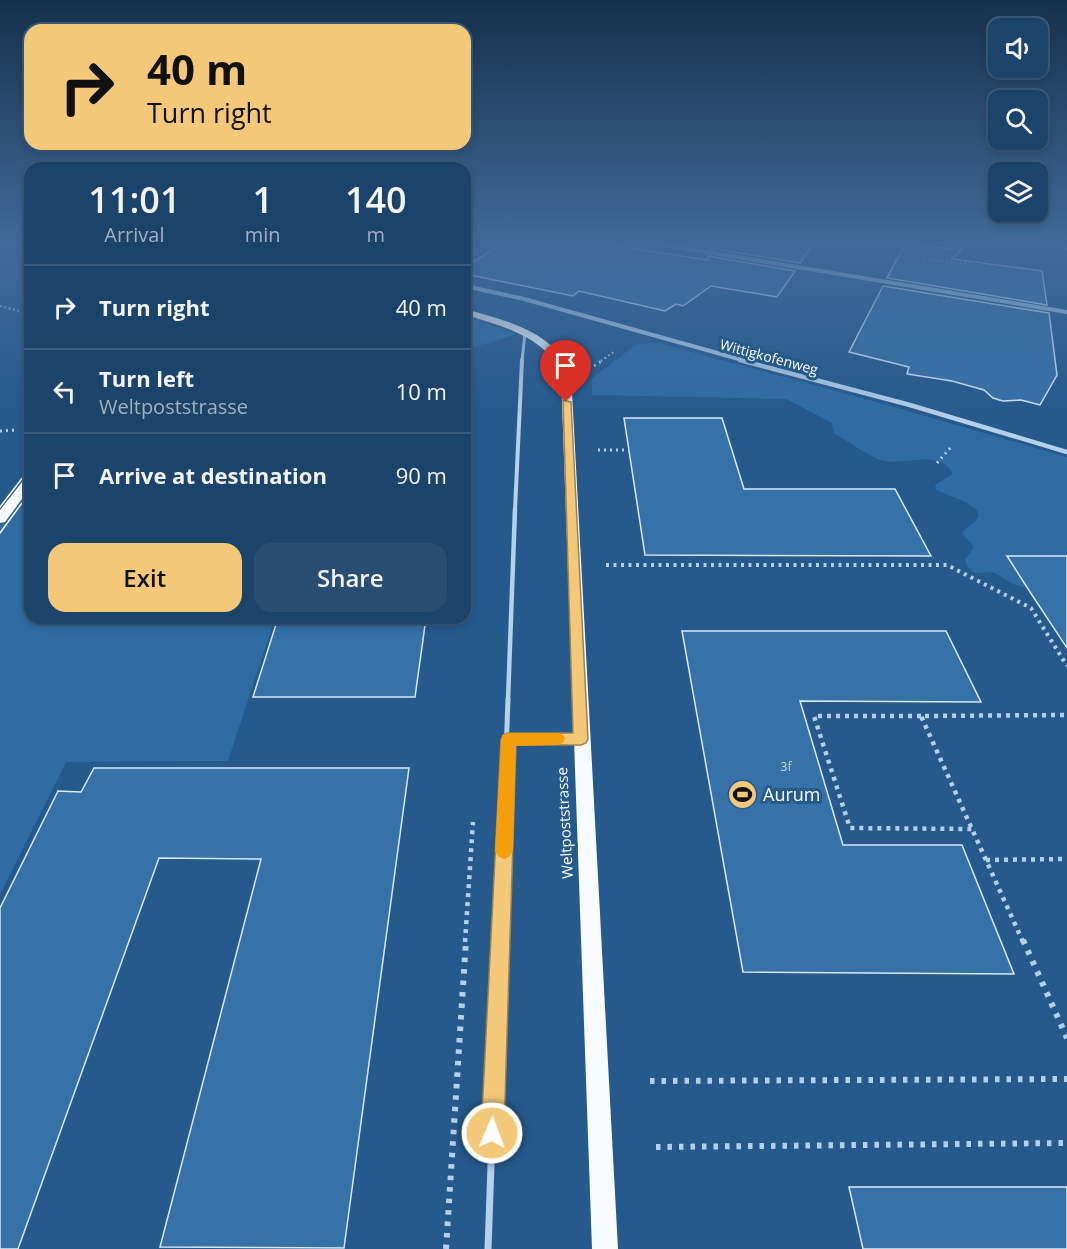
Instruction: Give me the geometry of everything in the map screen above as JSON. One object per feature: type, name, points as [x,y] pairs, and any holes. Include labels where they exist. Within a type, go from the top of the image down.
[{"type":"main road","name":"Weltpoststrasse","points":[[471,314],[525,333],[553,353],[562,363],[566,374],[605,1249]]},
{"type":"main road","points":[[0,519],[24,488]]},
{"type":"street","name":"Wittigkofenweg","points":[[535,302],[640,333],[910,405],[1067,452]]},
{"type":"street","points":[[1009,302],[1067,312]]},
{"type":"lane","points":[[488,1249],[520,382],[525,333]]},
{"type":"lane","points":[[508,740],[581,739]]},
{"type":"path","points":[[0,306],[24,312]]},
{"type":"path","points":[[0,431],[17,430]]},
{"type":"path","points":[[591,450],[629,450]]},
{"type":"path","points":[[602,565],[947,565],[1031,609],[1067,666]]},
{"type":"path","points":[[972,829],[850,828],[814,716],[1067,715]]},
{"type":"path","points":[[921,716],[1067,1038]]},
{"type":"path","points":[[986,860],[1067,859]]},
{"type":"path","points":[[651,1081],[1067,1079]]},
{"type":"path","points":[[656,1147],[1067,1143]]},
{"type":"shaded area","points":[[471,318],[517,334],[471,347]]},
{"type":"shaded area","points":[[659,343],[1067,457],[1067,556],[1027,587],[1014,584],[997,574],[971,570],[965,560],[974,547],[962,533],[977,519],[977,511],[968,503],[935,489],[936,484],[953,474],[947,466],[940,462],[922,459],[893,462],[879,459],[835,434],[832,423],[786,399],[592,395],[592,378],[637,344]]},
{"type":"shaded area","points":[[24,494],[24,624],[273,624],[228,761],[66,762],[0,895],[0,526]]},
{"type":"building","points":[[628,302],[688,302],[683,306],[676,304],[665,311]]},
{"type":"building","points":[[875,302],[983,302],[1049,313],[1057,375],[1040,405],[1021,400],[1003,401],[993,398],[984,390],[952,381],[907,374],[909,367],[849,352]]},
{"type":"building","points":[[624,418],[722,418],[744,489],[895,489],[931,556],[645,555]]},
{"type":"building","points":[[1007,556],[1067,556],[1067,648],[1032,595]]},
{"type":"building","points":[[276,624],[425,624],[415,697],[253,697]]},
{"type":"building","points":[[682,631],[946,631],[981,702],[800,701],[843,845],[962,845],[1014,974],[743,972]]},
{"type":"building","points":[[94,768],[409,768],[344,1248],[160,1247],[261,859],[159,858],[18,1249],[0,1249],[0,908],[58,791],[81,792]]},
{"type":"building","points":[[849,1187],[1067,1187],[1067,1249],[863,1249]]},
{"type":"tram line","points":[[0,507],[24,476]]},
{"type":"tram line","points":[[0,533],[24,500]]},
{"type":"slow traffic","points":[[504,851],[508,740],[558,739]]},
{"type":"place","name":"Aurum","points":[[742,795]]},
{"type":"route","points":[[492,1133],[508,740],[581,739],[566,402]]}]
